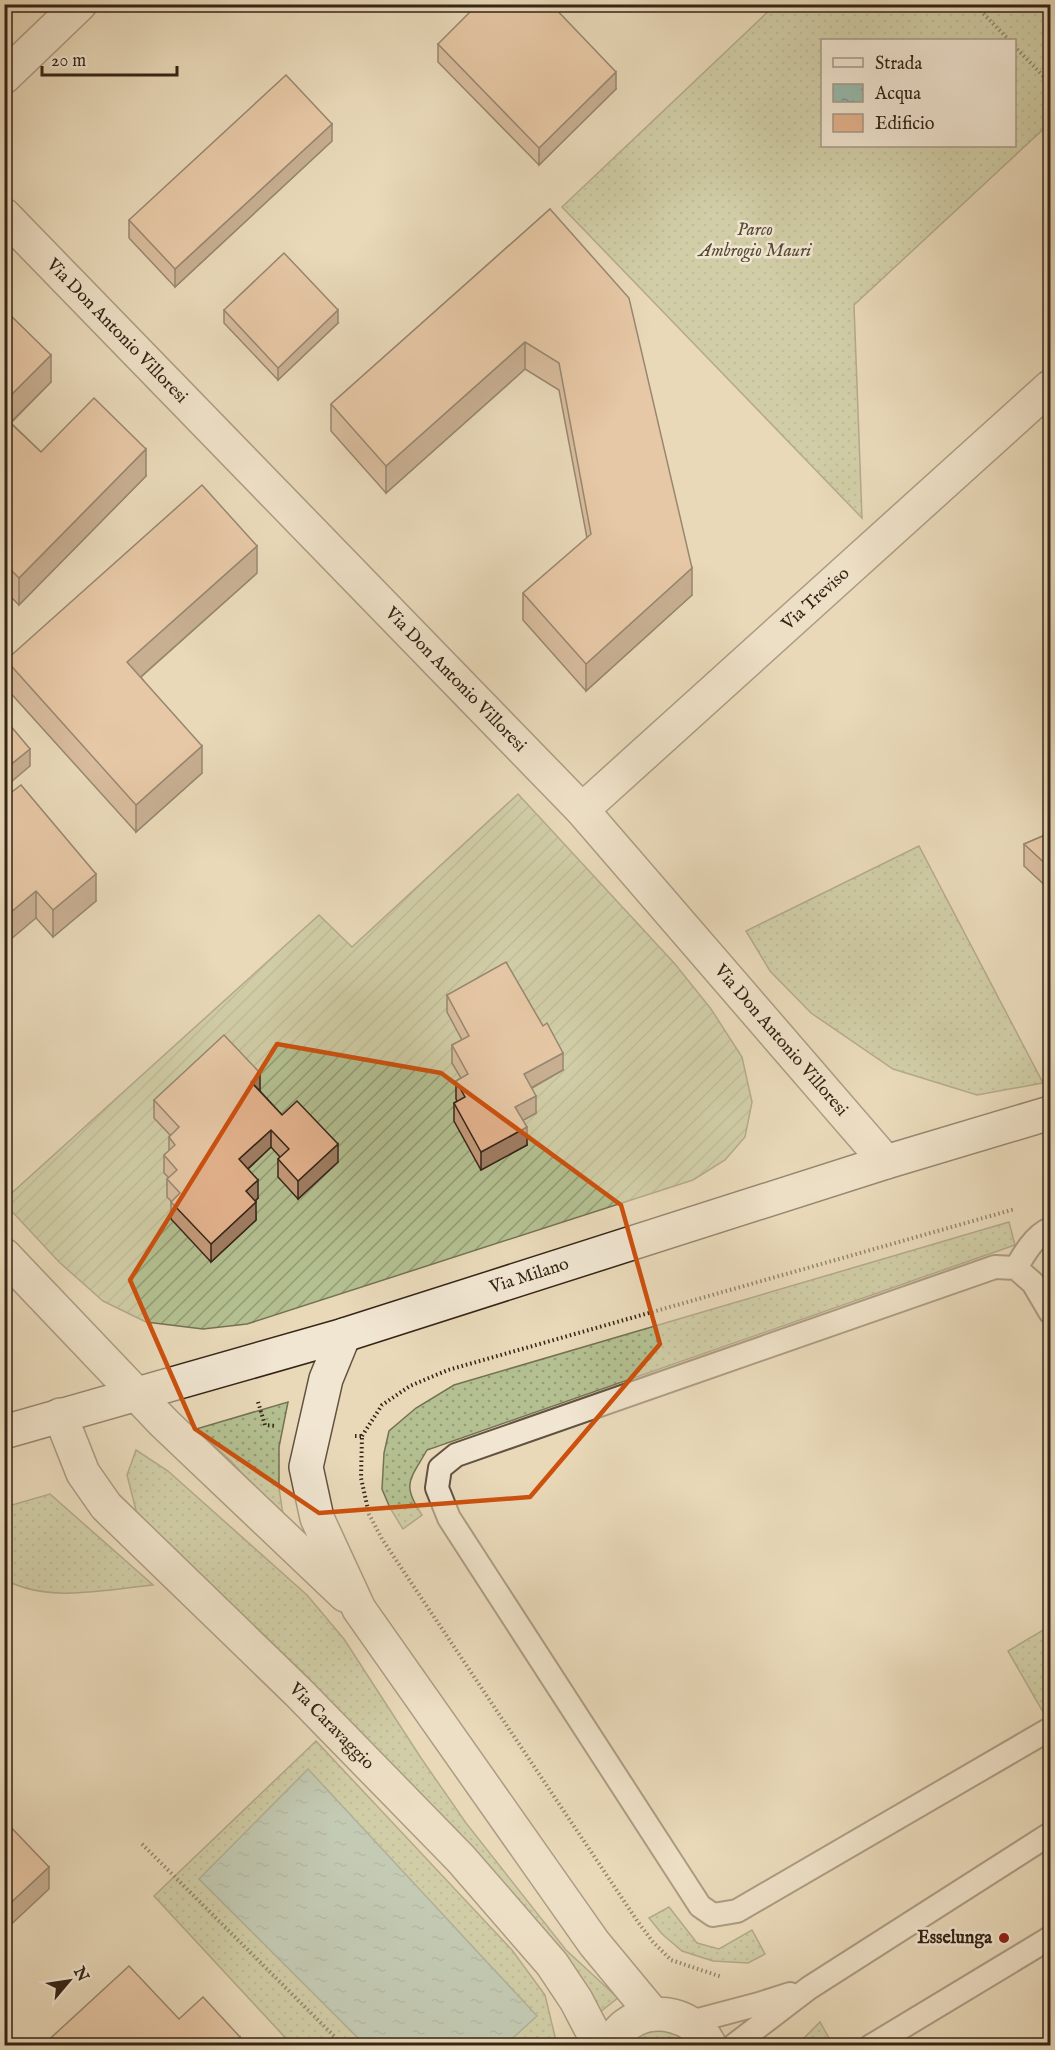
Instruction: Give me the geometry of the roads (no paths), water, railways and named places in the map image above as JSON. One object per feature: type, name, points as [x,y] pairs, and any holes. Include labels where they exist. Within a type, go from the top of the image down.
[{"type":"street","points":[[4,77],[80,4]]},
{"type":"street","name":"Via Don Antonio Villoresi","points":[[4,215],[582,810],[886,1162]]},
{"type":"street","name":"Via Treviso","points":[[582,810],[1050,387]]},
{"type":"street","name":"Via Milano","points":[[4,1432],[344,1335],[886,1162],[1050,1113]]},
{"type":"street","points":[[4,1255],[164,1423],[359,1609]]},
{"type":"street","points":[[344,1335],[326,1379],[306,1467],[317,1518],[359,1609],[594,1943],[652,2013]]},
{"type":"street","name":"Via Caravaggio","points":[[60,1415],[83,1473],[106,1506],[298,1692],[461,1858],[552,1964],[576,2000],[600,2046]]},
{"type":"street","points":[[607,2046],[627,2024],[652,2013],[672,2014],[700,2034]]},
{"type":"lane","points":[[1016,1268],[1028,1249],[1045,1231],[1050,1229]]},
{"type":"lane","points":[[1050,1312],[1033,1283],[1016,1268],[995,1267],[456,1455],[440,1468],[438,1488],[449,1518],[700,1906],[713,1915],[737,1911],[1050,1729]]},
{"type":"lane","points":[[733,2046],[808,1988],[1050,1834]]},
{"type":"lane","points":[[871,2046],[1050,1938]]},
{"type":"lane","points":[[700,2034],[759,2004],[808,1988]]},
{"type":"water","points":[[308,1769],[537,2016],[505,2045],[365,2045],[199,1879]]},
{"type":"place","name":"Esselunga","points":[[1004,1938]]},
{"type":"park label","name":"Parco Ambrogio Mauri","points":[[755,240]]}]
